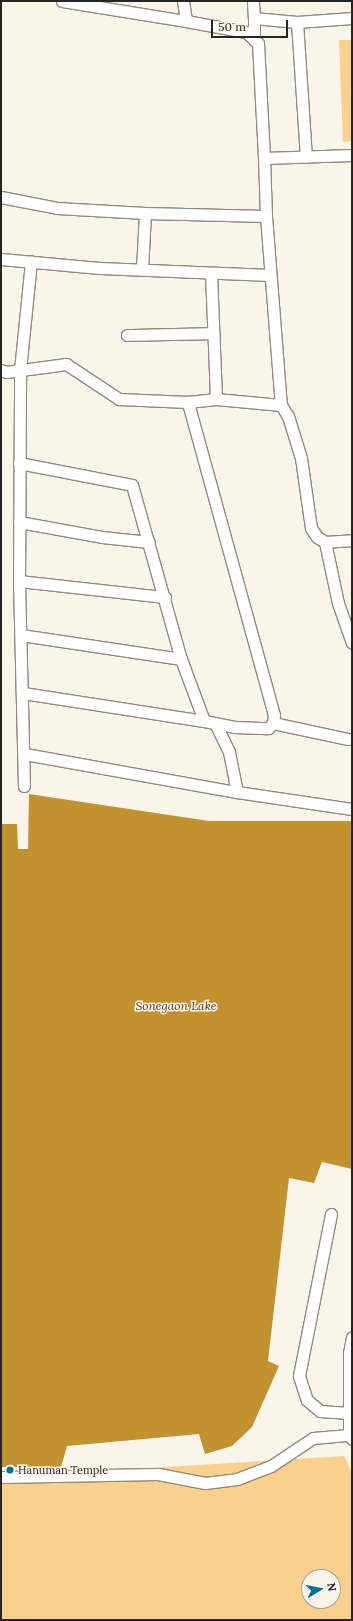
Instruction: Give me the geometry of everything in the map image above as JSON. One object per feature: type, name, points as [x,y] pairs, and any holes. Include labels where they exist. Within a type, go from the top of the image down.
[{"type":"street","points":[[62,1],[186,20],[246,32],[254,36],[258,42],[266,216],[281,405],[288,416],[300,458],[312,528],[317,537],[325,542],[352,540]]},
{"type":"street","points":[[183,1],[186,20]]},
{"type":"street","points":[[253,1],[254,36]]},
{"type":"street","points":[[254,18],[297,22],[352,18]]},
{"type":"street","points":[[297,22],[306,157]]},
{"type":"street","points":[[264,158],[352,155]]},
{"type":"street","points":[[1,197],[57,208],[145,214],[266,216]]},
{"type":"street","points":[[142,269],[145,214]]},
{"type":"street","points":[[1,259],[142,269],[270,275]]},
{"type":"street","points":[[24,786],[23,693],[19,581],[20,370],[31,262]]},
{"type":"street","points":[[211,273],[216,399]]},
{"type":"street","points":[[127,335],[213,333]]},
{"type":"street","points":[[1,370],[6,372],[66,364],[119,398],[188,402],[216,399],[281,405]]},
{"type":"street","points":[[23,693],[234,727],[268,728],[273,723],[274,715],[188,402]]},
{"type":"street","points":[[19,463],[132,484],[165,597],[181,659],[209,722],[229,752],[237,792]]},
{"type":"street","points":[[19,522],[102,537],[149,542]]},
{"type":"street","points":[[325,542],[338,603],[352,643]]},
{"type":"street","points":[[19,581],[165,597]]},
{"type":"street","points":[[21,635],[181,659]]},
{"type":"street","points":[[273,723],[348,739]]},
{"type":"street","points":[[24,754],[237,792],[352,809]]},
{"type":"street","points":[[332,1214],[299,1376],[307,1400],[320,1411],[349,1413]]},
{"type":"street","points":[[1,1477],[158,1474],[205,1483],[237,1479],[271,1466],[313,1438],[350,1437],[349,1413],[352,1337]]},
{"type":"shaded area","points":[[339,40],[352,40],[352,141],[343,142]]},
{"type":"shaded area","points":[[344,1456],[352,1472],[352,1620],[1,1620],[1,1477]]},
{"type":"water","name":"Sonegaon Lake","points":[[29,794],[209,821],[352,821],[352,1169],[322,1162],[314,1183],[289,1178],[268,1361],[279,1366],[252,1427],[232,1446],[205,1454],[199,1434],[67,1446],[61,1467],[1,1467],[1,824],[17,824],[18,849],[28,849]]},
{"type":"place","name":"Hanuman Temple","points":[[10,1470]]}]
